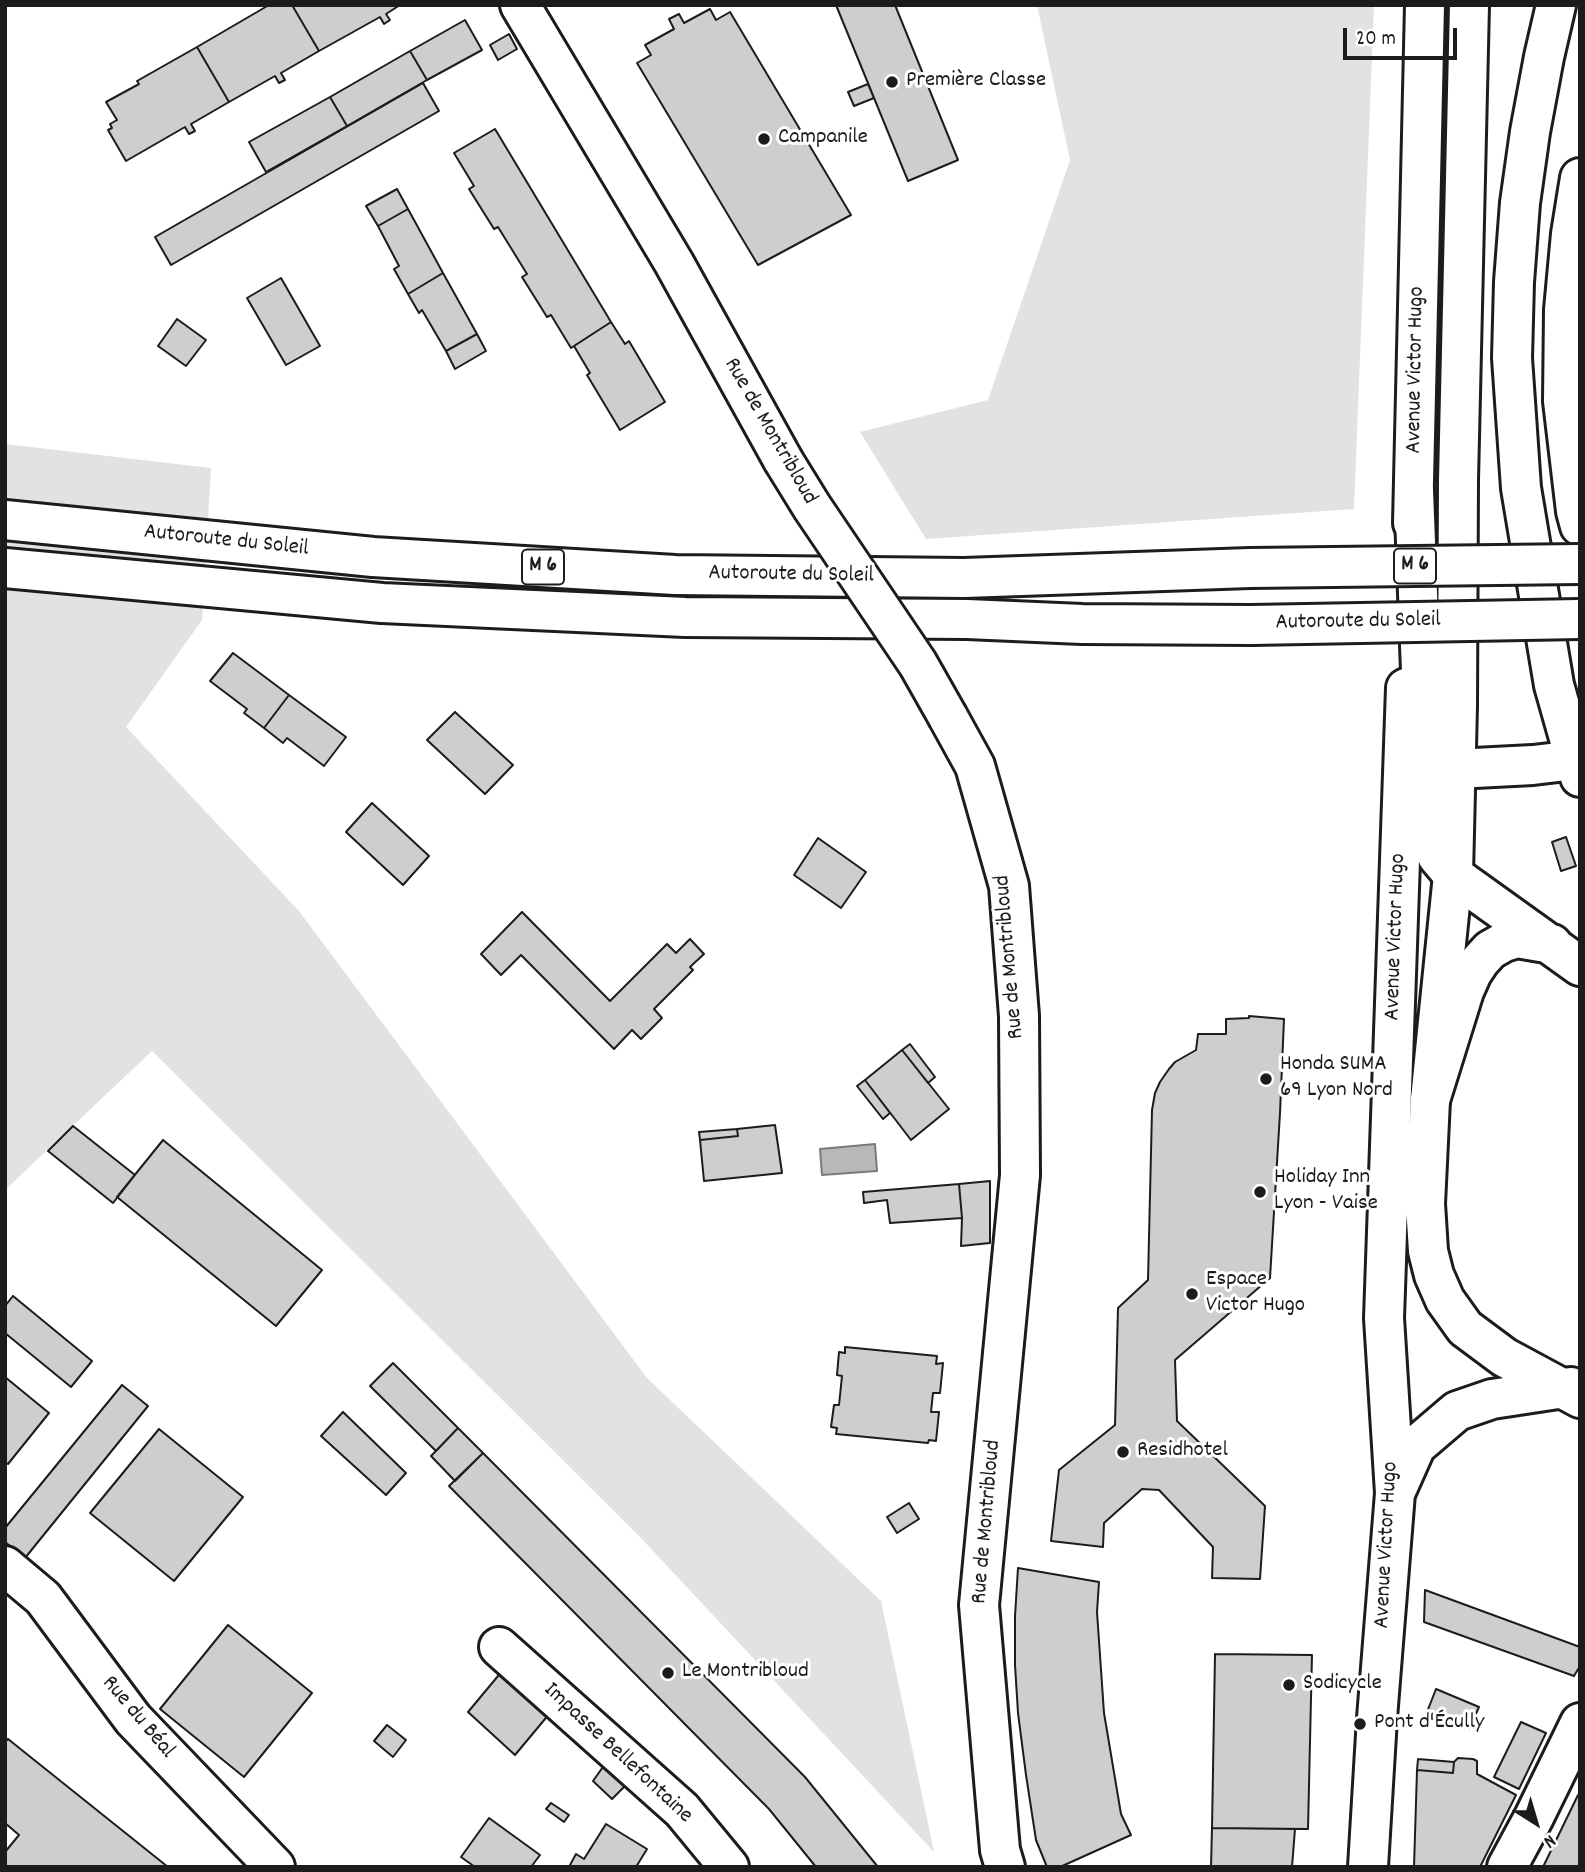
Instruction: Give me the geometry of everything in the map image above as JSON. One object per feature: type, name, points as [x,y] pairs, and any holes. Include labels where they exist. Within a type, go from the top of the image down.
[{"type":"main road","name":"Rue de Montribloud","points":[[520,5],[674,263],[811,507],[918,664],[948,717],[975,766],[1009,886],[1019,1016],[1020,1175],[979,1605],[1000,1850],[1005,1867]]},
{"type":"main road","name":"Avenue Victor Hugo","points":[[1367,1867],[1395,1493],[1384,1318],[1414,491],[1425,5]]},
{"type":"main road","name":"Avenue Victor Hugo","points":[[1469,5],[1458,480],[1453,875],[1430,1100],[1425,1204],[1428,1251],[1434,1275],[1445,1300],[1465,1328],[1504,1357],[1575,1391]]},
{"type":"main road","points":[[1455,769],[1532,765],[1577,768],[1554,685],[1521,488],[1512,358],[1520,202],[1530,132],[1556,5]]},
{"type":"main road","points":[[1580,178],[1571,234],[1564,310],[1563,388],[1568,452],[1580,526]]},
{"type":"main road","points":[[1414,491],[1427,825],[1437,856],[1453,875],[1566,955]]},
{"type":"main road","name":"Autoroute du Soleil","points":[[5,520],[373,557],[675,575],[964,578],[1250,568],[1580,564]]},
{"type":"main road","name":"Autoroute du Soleil","points":[[5,568],[382,603],[685,617],[1251,625],[1580,619]]},
{"type":"main road","points":[[1430,1100],[1464,991],[1472,972],[1490,950],[1517,938],[1566,955]]},
{"type":"main road","points":[[1395,1493],[1416,1446],[1457,1411],[1492,1399],[1575,1391]]},
{"type":"main road","name":"Rue du Béal","points":[[5,1566],[43,1598],[133,1719],[275,1867]]},
{"type":"main road","name":"Impasse Bellefontaine","points":[[499,1647],[682,1810],[729,1867]]},
{"type":"main road","points":[[1507,1867],[1580,1723]]},
{"type":"main road","points":[[1373,1783],[1379,1867]]},
{"type":"shaded area","points":[[1037,5],[1374,5],[1354,509],[926,539],[860,432],[988,400],[1070,160]]},
{"type":"shaded area","points":[[5,444],[211,468],[202,620],[126,727],[299,911],[647,1378],[881,1601],[934,1852],[641,1538],[152,1051],[5,1190]]},
{"type":"shaded area","points":[[875,1144],[877,1171],[822,1175],[820,1149]]},
{"type":"building","points":[[269,5],[292,5],[319,51],[281,73],[285,80],[279,83],[275,76],[229,102],[197,47]]},
{"type":"building","points":[[292,5],[400,5],[386,14],[390,20],[384,24],[380,17],[319,51]]},
{"type":"building","points":[[836,5],[895,5],[958,160],[908,181]]},
{"type":"building","points":[[710,9],[716,20],[730,12],[851,215],[758,265],[637,63],[651,55],[645,45],[674,29],[669,19],[679,14],[684,23]]},
{"type":"building","points":[[465,20],[482,50],[427,80],[410,51]]},
{"type":"building","points":[[509,34],[517,49],[498,60],[490,45]]},
{"type":"building","points":[[197,47],[229,102],[191,124],[195,131],[189,134],[185,127],[126,161],[108,130],[112,128],[110,124],[117,120],[106,102]]},
{"type":"building","points":[[410,51],[427,80],[347,126],[330,97]]},
{"type":"building","points":[[423,83],[439,111],[171,265],[155,237]]},
{"type":"building","points":[[868,84],[874,98],[854,106],[848,92]]},
{"type":"building","points":[[330,97],[347,126],[266,172],[249,142]]},
{"type":"building","points":[[495,129],[611,322],[571,348],[551,315],[547,317],[522,277],[527,274],[498,227],[494,229],[469,189],[474,186],[454,153]]},
{"type":"building","points":[[397,189],[408,209],[378,226],[366,206]]},
{"type":"building","points":[[408,209],[443,273],[408,294],[394,269],[399,266],[378,226]]},
{"type":"building","points":[[443,273],[477,334],[446,351],[422,310],[419,313],[408,294]]},
{"type":"building","points":[[281,278],[320,346],[286,365],[247,298]]},
{"type":"building","points":[[177,319],[206,340],[186,366],[158,346]]},
{"type":"building","points":[[611,322],[625,344],[629,341],[665,402],[620,430],[587,375],[590,373],[574,346]]},
{"type":"building","points":[[477,334],[486,351],[455,369],[446,351]]},
{"type":"building","points":[[233,653],[289,695],[264,728],[244,713],[247,709],[210,681]]},
{"type":"building","points":[[289,695],[346,737],[324,766],[287,738],[283,743],[264,728]]},
{"type":"building","points":[[455,712],[513,765],[485,794],[427,740]]},
{"type":"building","points":[[372,803],[429,856],[403,885],[346,832]]},
{"type":"building","points":[[1566,837],[1576,866],[1561,871],[1552,842]]},
{"type":"building","points":[[818,838],[866,872],[841,908],[794,875]]},
{"type":"building","points":[[522,912],[610,1001],[667,944],[676,953],[690,939],[704,954],[690,967],[693,970],[654,1009],[662,1018],[641,1039],[632,1030],[614,1049],[521,955],[501,975],[481,954]]},
{"type":"building","name":"Espace Victor Hugo","points":[[1249,1016],[1284,1019],[1270,1278],[1175,1360],[1177,1421],[1265,1506],[1260,1579],[1212,1578],[1213,1547],[1159,1490],[1142,1489],[1104,1523],[1103,1547],[1051,1541],[1059,1470],[1115,1425],[1118,1308],[1148,1280],[1152,1110],[1155,1093],[1175,1062],[1196,1050],[1198,1034],[1226,1034],[1226,1019]]},
{"type":"building","points":[[910,1044],[935,1077],[928,1083],[902,1050]]},
{"type":"building","points":[[902,1050],[949,1109],[911,1140],[865,1080]]},
{"type":"building","points":[[865,1080],[890,1113],[883,1119],[857,1086]]},
{"type":"building","points":[[775,1125],[782,1173],[704,1181],[700,1140],[738,1136],[737,1129]]},
{"type":"building","points":[[73,1126],[135,1175],[113,1203],[48,1151]]},
{"type":"building","points":[[737,1129],[738,1136],[700,1140],[699,1132]]},
{"type":"building","points":[[163,1140],[322,1270],[276,1326],[117,1197]]},
{"type":"building","points":[[990,1181],[990,1243],[961,1246],[959,1184]]},
{"type":"building","points":[[959,1184],[962,1218],[890,1223],[887,1200],[864,1203],[863,1192]]},
{"type":"building","points":[[13,1296],[92,1361],[71,1387],[5,1333],[5,1306]]},
{"type":"building","points":[[845,1347],[937,1356],[936,1364],[943,1363],[940,1393],[933,1393],[931,1412],[939,1412],[936,1441],[929,1440],[928,1443],[836,1434],[837,1428],[831,1427],[834,1405],[839,1405],[842,1376],[837,1375],[839,1352],[845,1353]]},
{"type":"building","points":[[393,1363],[458,1428],[436,1451],[370,1386]]},
{"type":"building","points":[[5,1377],[49,1413],[8,1464],[5,1462]]},
{"type":"building","points":[[122,1385],[148,1406],[25,1558],[5,1542],[5,1528]]},
{"type":"building","points":[[343,1412],[406,1473],[386,1495],[321,1436]]},
{"type":"building","points":[[458,1428],[483,1453],[455,1481],[431,1456]]},
{"type":"building","points":[[159,1429],[243,1497],[174,1581],[90,1513]]},
{"type":"building","name":"Le Montribloud","points":[[483,1453],[805,1777],[878,1867],[816,1867],[769,1809],[449,1486]]},
{"type":"building","points":[[909,1503],[919,1519],[897,1533],[887,1517]]},
{"type":"building","points":[[1018,1568],[1099,1582],[1097,1612],[1104,1713],[1121,1814],[1131,1835],[1060,1867],[1047,1867],[1036,1840],[1026,1775],[1015,1665]]},
{"type":"building","points":[[1425,1590],[1580,1647],[1580,1666],[1574,1676],[1424,1622]]},
{"type":"building","points":[[228,1625],[312,1693],[244,1777],[160,1709]]},
{"type":"building","points":[[1215,1654],[1312,1655],[1308,1829],[1212,1828]]},
{"type":"building","points":[[508,1664],[555,1707],[515,1755],[468,1712]]},
{"type":"building","points":[[1436,1689],[1479,1707],[1469,1729],[1427,1712]]},
{"type":"building","points":[[1521,1722],[1546,1733],[1519,1789],[1494,1777]]},
{"type":"building","points":[[387,1725],[406,1740],[393,1757],[374,1741]]},
{"type":"building","points":[[8,1739],[168,1867],[5,1867],[5,1852],[19,1835],[5,1823],[5,1742]]},
{"type":"building","points":[[610,1757],[632,1779],[612,1799],[593,1781]]},
{"type":"building","points":[[1458,1758],[1477,1761],[1477,1774],[1516,1795],[1480,1867],[1414,1867],[1417,1770],[1453,1773],[1454,1762]]},
{"type":"building","points":[[1418,1759],[1454,1762],[1453,1773],[1417,1770]]},
{"type":"building","points":[[1578,1795],[1580,1867],[1543,1867]]},
{"type":"building","points":[[551,1803],[569,1815],[564,1822],[546,1809]]},
{"type":"building","points":[[489,1818],[540,1855],[531,1867],[475,1867],[461,1857]]},
{"type":"building","points":[[606,1824],[647,1849],[636,1867],[572,1867],[570,1865],[576,1854],[584,1859]]},
{"type":"building","points":[[1212,1828],[1295,1829],[1292,1867],[1211,1867]]},
{"type":"place","name":"Première Classe","points":[[892,82]]},
{"type":"place","name":"Campanile","points":[[764,139]]},
{"type":"place","name":"Honda SUMA 69 Lyon Nord","points":[[1266,1079]]},
{"type":"place","name":"Holiday Inn Lyon - Vaise","points":[[1260,1192]]},
{"type":"place","name":"Espace Victor Hugo","points":[[1192,1294]]},
{"type":"place","name":"Residhotel","points":[[1123,1452]]},
{"type":"place","name":"Le Montribloud","points":[[668,1673]]},
{"type":"place","name":"Sodicycle","points":[[1289,1685]]},
{"type":"place","name":"Pont d'Écully","points":[[1360,1724]]}]
